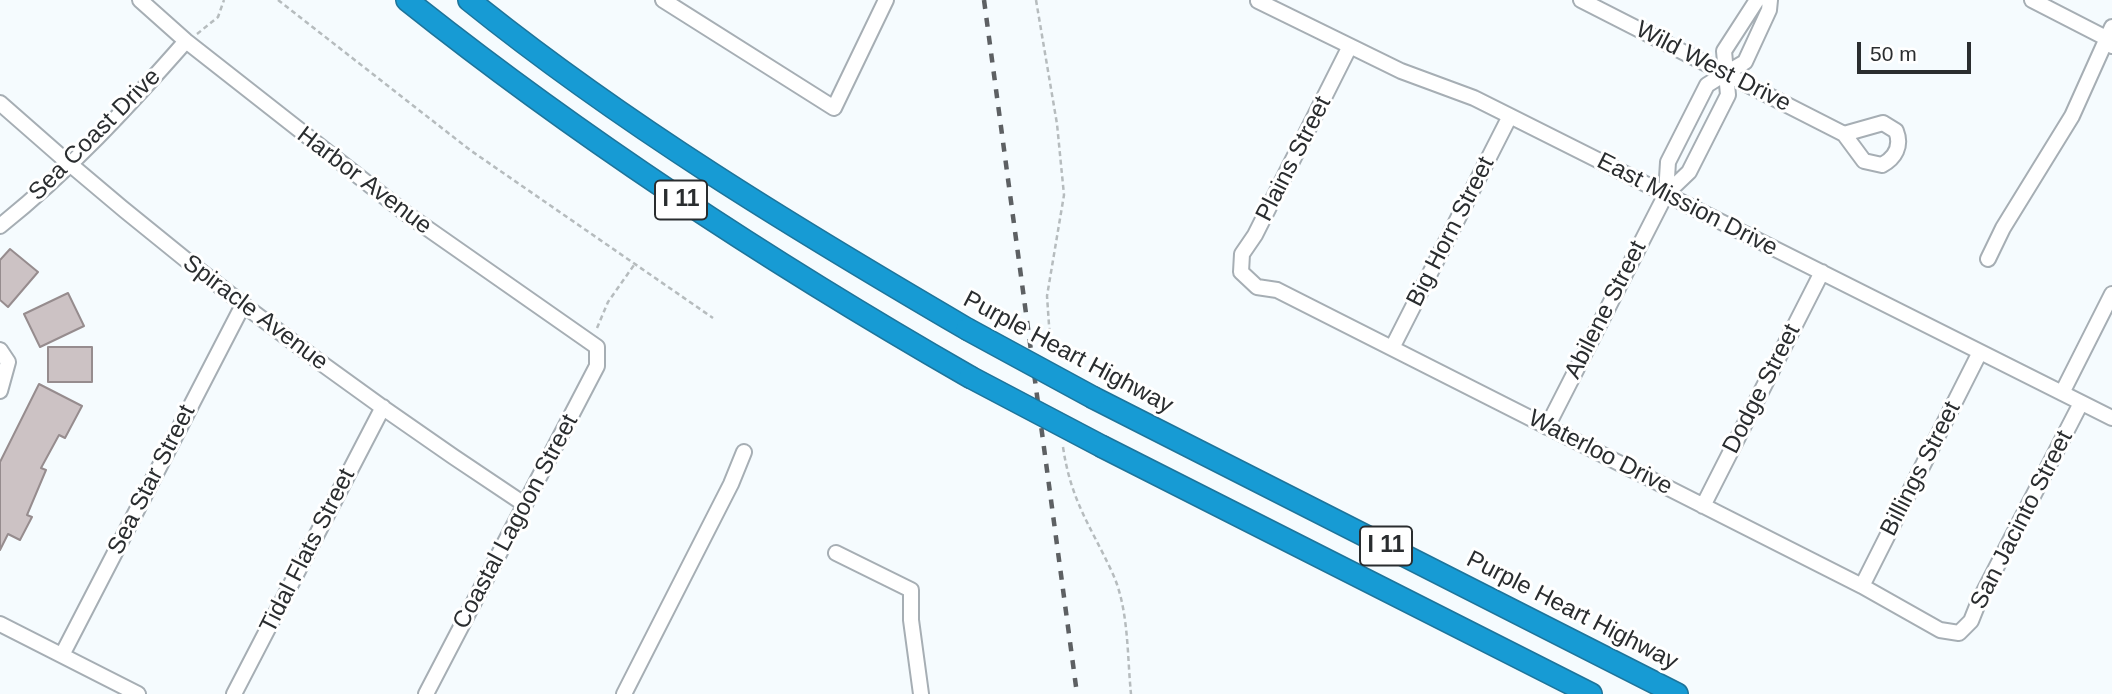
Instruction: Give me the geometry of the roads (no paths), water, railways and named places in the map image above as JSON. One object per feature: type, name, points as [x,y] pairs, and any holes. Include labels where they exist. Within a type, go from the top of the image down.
[{"type":"highway","name":"I 11","points":[[407,0],[541,103],[683,201],[852,308],[970,377],[1103,447],[1591,694]]},
{"type":"highway","name":"Purple Heart Highway","points":[[469,0],[642,126],[802,233],[968,330],[1094,398],[1677,694]]},
{"type":"street","name":"Harbor Avenue","points":[[141,0],[186,41],[404,212],[597,348]]},
{"type":"street","points":[[663,0],[834,108],[886,0]]},
{"type":"street","name":"Wild West Drive","points":[[1581,0],[1844,134]]},
{"type":"street","name":"Abilene Street","points":[[1547,426],[1666,194],[1689,172],[1728,95],[1724,51],[1757,0]]},
{"type":"street","name":"Abilene Street","points":[[1666,194],[1668,162],[1707,85],[1745,62],[1769,10],[1770,0]]},
{"type":"street","points":[[1988,259],[2003,228],[2072,116],[2111,37],[2032,0]]},
{"type":"street","name":"East Mission Drive","points":[[1258,1],[1401,71],[1474,98],[2112,418]]},
{"type":"street","name":"Sea Coast Drive","points":[[0,226],[71,165],[125,110],[186,41]]},
{"type":"street","name":"Plains Street","points":[[1241,272],[1242,254],[1255,235],[1350,46]]},
{"type":"street","name":"Spiracle Avenue","points":[[0,103],[71,165],[243,305],[383,407],[524,504]]},
{"type":"street","name":"Big Horn Street","points":[[1392,348],[1510,116]]},
{"type":"street","name":"Waterloo Drive","points":[[1241,272],[1257,287],[1277,290],[1862,586],[1920,616],[1940,630],[1959,633]]},
{"type":"street","name":"Dodge Street","points":[[1703,506],[1822,272]]},
{"type":"street","name":"San Jacinto Street","points":[[2062,393],[2112,294]]},
{"type":"street","name":"Sea Star Street","points":[[62,655],[243,305]]},
{"type":"street","name":"Coastal Lagoon Street","points":[[426,694],[597,366],[597,348]]},
{"type":"street","points":[[0,349],[8,362],[0,391]]},
{"type":"street","name":"Billings Street","points":[[1862,586],[1980,352]]},
{"type":"street","name":"San Jacinto Street","points":[[1959,633],[1971,621],[2081,402]]},
{"type":"street","name":"Tidal Flats Street","points":[[234,694],[383,407]]},
{"type":"street","points":[[624,694],[731,484],[744,453]]},
{"type":"street","points":[[836,553],[911,590],[911,620],[921,694]]},
{"type":"street","points":[[0,624],[138,694]]},
{"type":"railway","points":[[984,0],[1077,694]]}]
